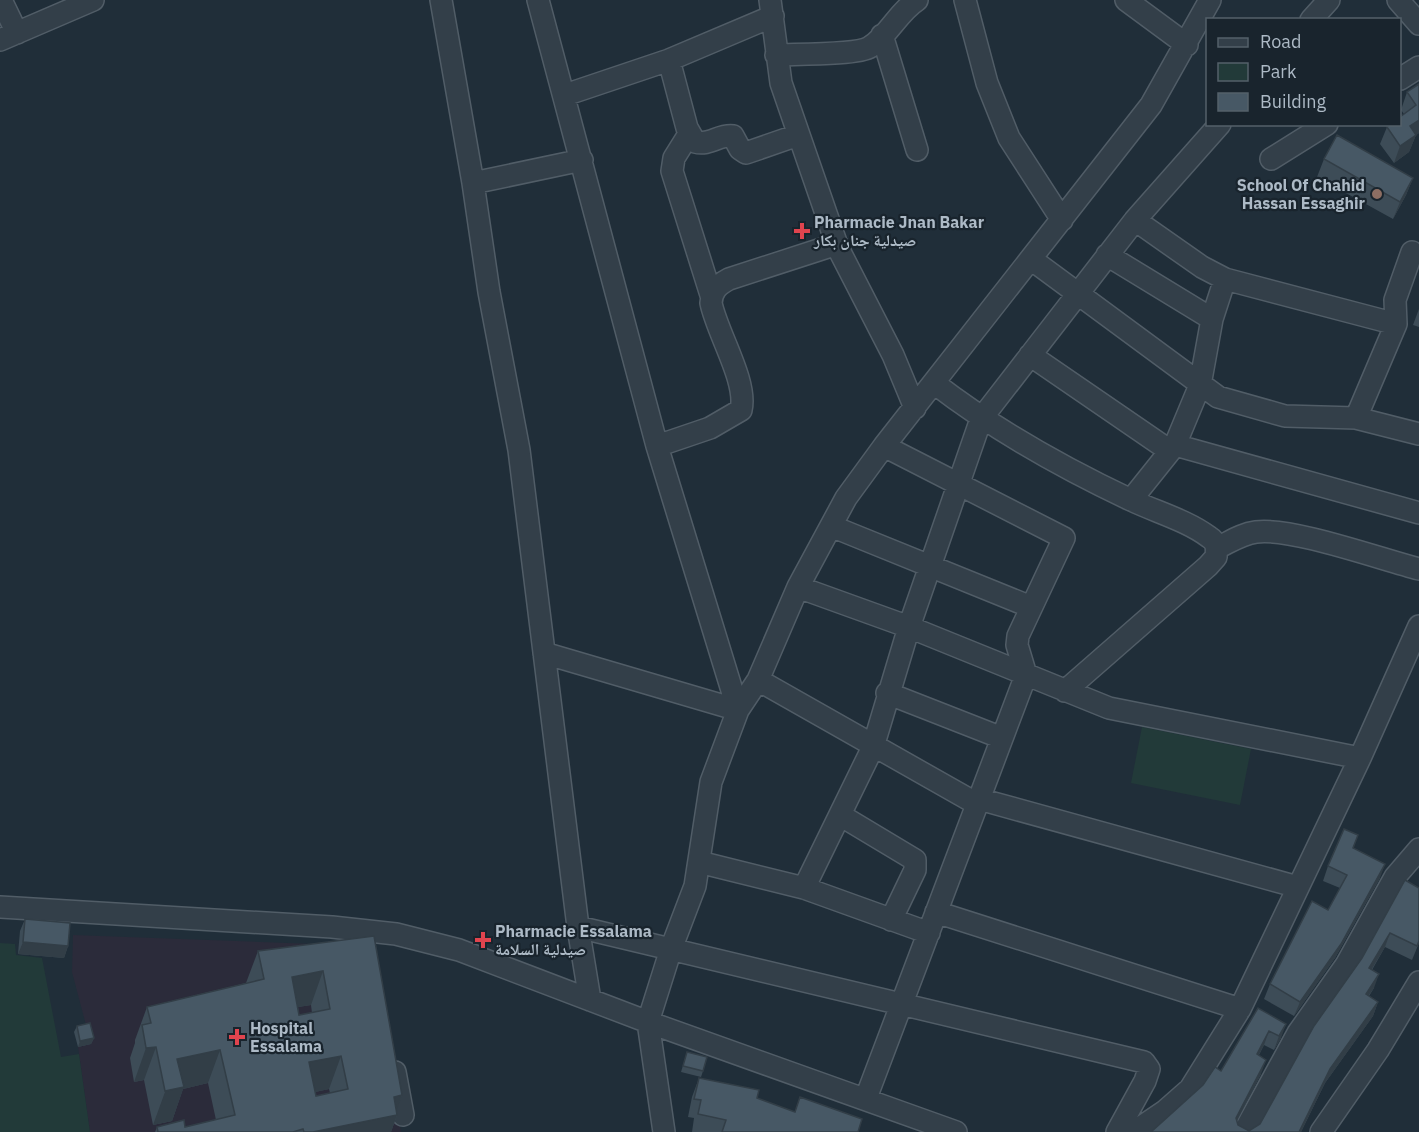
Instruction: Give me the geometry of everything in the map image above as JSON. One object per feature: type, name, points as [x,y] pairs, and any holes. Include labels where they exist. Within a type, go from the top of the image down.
[{"type":"street","points":[[1,0],[9,36],[93,0]]},
{"type":"street","points":[[441,0],[473,183],[489,292],[519,450],[578,927],[590,1000]]},
{"type":"street","points":[[538,0],[657,446],[738,710]]},
{"type":"street","points":[[776,55],[859,51],[871,47],[905,8],[917,0]]},
{"type":"street","points":[[966,0],[987,83],[1009,138],[1062,220]]},
{"type":"street","points":[[1126,0],[1187,45]]},
{"type":"street","points":[[664,1132],[648,1022],[671,949],[695,886],[711,782],[738,710],[758,680],[798,587],[831,526],[884,446],[1151,105],[1187,45],[1210,0]]},
{"type":"street","points":[[565,95],[669,60],[771,8],[781,83],[837,244],[893,355],[915,408]]},
{"type":"street","points":[[882,35],[917,150]]},
{"type":"street","points":[[669,60],[689,134],[695,142],[703,144],[733,136],[740,149],[746,153],[798,135]]},
{"type":"street","points":[[1401,78],[1419,67]]},
{"type":"street","points":[[804,888],[873,747],[887,693],[981,419],[1107,255],[1218,126]]},
{"type":"street","points":[[1271,159],[1324,126]]},
{"type":"street","points":[[657,446],[710,429],[741,410],[742,397],[739,383],[714,317],[711,295],[672,171],[674,158],[689,134]]},
{"type":"street","points":[[473,183],[582,160]]},
{"type":"street","points":[[1136,220],[1202,267],[1225,279],[1396,324]]},
{"type":"street","points":[[711,295],[718,285],[729,279],[837,244]]},
{"type":"street","points":[[1356,418],[1396,324],[1395,300],[1412,252]]},
{"type":"street","points":[[1107,255],[1212,320]]},
{"type":"street","points":[[1030,259],[1076,295],[1218,397],[1285,416],[1356,418],[1419,434]]},
{"type":"street","points":[[1131,500],[1172,448],[1200,386],[1212,320],[1225,279]]},
{"type":"street","points":[[1030,355],[1172,448],[1419,513]]},
{"type":"street","points":[[934,383],[981,419],[1131,500],[1175,518],[1210,537],[1217,548],[1216,557],[1208,566],[1065,691]]},
{"type":"street","points":[[866,1098],[1026,675],[1017,645],[1022,626],[1064,538],[959,482],[884,446]]},
{"type":"street","points":[[831,526],[1031,607]]},
{"type":"street","points":[[1217,548],[1242,535],[1258,532],[1283,533],[1419,569]]},
{"type":"street","points":[[798,587],[909,627],[1109,708],[1360,758]]},
{"type":"street","points":[[1244,1132],[1265,1016],[1298,887],[1360,758],[1419,626]]},
{"type":"street","points":[[544,653],[738,710]]},
{"type":"street","points":[[758,680],[873,747],[978,802],[1298,887]]},
{"type":"street","points":[[887,693],[1002,738]]},
{"type":"street","points":[[840,815],[915,860],[915,870],[891,920]]},
{"type":"street","points":[[1134,1132],[1165,1111],[1190,1089],[1265,1016],[1346,965],[1395,877],[1419,849]]},
{"type":"street","points":[[699,862],[804,888],[928,933]]},
{"type":"street","points":[[0,907],[332,927],[396,934],[459,950],[648,1022],[956,1132]]},
{"type":"street","points":[[936,912],[1265,1016]]},
{"type":"street","points":[[578,927],[1144,1062],[1149,1069],[1146,1081],[1117,1132]]},
{"type":"street","points":[[371,932],[375,954]]},
{"type":"street","points":[[1321,1132],[1378,1050],[1419,982]]},
{"type":"street","points":[[391,1046],[403,1115]]},
{"type":"shaded area","name":"Hospital Essalama","points":[[73,935],[368,946],[401,1132],[90,1132],[78,1047],[91,1044],[72,972]]},
{"type":"green space","points":[[1142,727],[1251,749],[1240,805],[1131,783]]},
{"type":"green space","points":[[0,943],[15,944],[16,955],[42,958],[61,1057],[79,1054],[90,1132],[0,1132]]},
{"type":"building","points":[[1419,84],[1419,120],[1410,126],[1416,135],[1400,146],[1387,127],[1401,126],[1401,116],[1416,105],[1407,92]]},
{"type":"building","points":[[1337,135],[1413,178],[1400,202],[1324,159]]},
{"type":"building","points":[[1344,829],[1358,835],[1353,848],[1385,864],[1341,944],[1300,1002],[1270,984],[1312,901],[1328,910],[1347,875],[1328,866]]},
{"type":"building","points":[[1405,880],[1419,888],[1419,941],[1417,946],[1390,933],[1369,968],[1379,974],[1366,994],[1378,1002],[1330,1069],[1299,1132],[1151,1132],[1203,1085],[1215,1067],[1221,1071],[1258,1008],[1286,1024],[1279,1036],[1269,1031],[1257,1054],[1266,1060],[1236,1118],[1238,1125],[1249,1131],[1260,1124],[1314,1026],[1362,958]]},
{"type":"building","points":[[25,919],[70,923],[68,946],[23,942]]},
{"type":"building","points":[[374,936],[402,1095],[394,1097],[397,1115],[313,1132],[304,1132],[303,1129],[293,1132],[158,1132],[157,1127],[184,1120],[185,1127],[235,1115],[220,1050],[177,1059],[184,1087],[165,1091],[156,1047],[146,1048],[142,1025],[151,1023],[147,1007],[264,979],[258,951]],"holes":[[[323,971],[330,1009],[299,1015],[292,977]],[[341,1056],[348,1089],[316,1096],[309,1062]]]},
{"type":"building","points":[[90,1023],[94,1038],[80,1041],[77,1026]]},
{"type":"building","points":[[687,1052],[707,1057],[703,1071],[683,1066]]},
{"type":"building","points":[[699,1078],[759,1090],[757,1098],[795,1112],[800,1097],[862,1119],[858,1132],[722,1132],[726,1120],[698,1114],[701,1100],[694,1099]]},
{"type":"place","name":"School Of Chahid Hassan Essaghir","points":[[1377,194]]},
{"type":"place","name":"Pharmacie Jnan Bakar صيدلية جنان بكار","points":[[802,231]]},
{"type":"place","name":"Pharmacie Essalama صيدلية السلامة","points":[[483,940]]},
{"type":"place","name":"Hospital Essalama","points":[[237,1037]]}]
